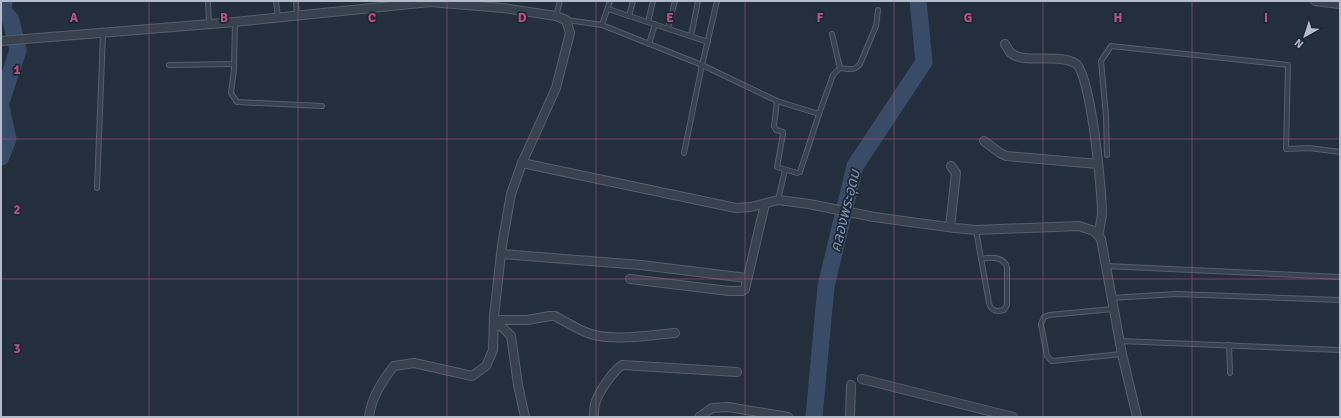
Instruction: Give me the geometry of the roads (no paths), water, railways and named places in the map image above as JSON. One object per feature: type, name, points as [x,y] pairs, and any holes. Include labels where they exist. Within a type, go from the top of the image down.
[{"type":"street","points":[[1315,1],[1340,4]]},
{"type":"street","points":[[1,41],[235,22],[430,2],[503,8],[556,16],[566,20],[570,33],[556,88],[522,163],[511,194],[501,254],[493,350],[486,366],[472,376],[414,363],[394,366],[382,381],[369,411],[368,417]]},
{"type":"street","points":[[1005,44],[1009,52],[1019,57],[1030,59],[1065,59],[1076,63],[1082,73],[1087,88],[1098,164],[1102,214],[1098,235]]},
{"type":"street","points":[[984,141],[1006,156],[1098,164]]},
{"type":"street","points":[[522,163],[736,208],[751,207],[778,200],[809,204],[874,218],[976,230],[1079,226],[1090,229],[1101,239],[1122,354],[1137,417]]},
{"type":"street","points":[[950,227],[956,173],[951,166]]},
{"type":"street","points":[[630,279],[729,291],[742,291],[747,278],[765,204]]},
{"type":"street","points":[[501,254],[640,265],[747,278]]},
{"type":"street","points":[[494,324],[555,316],[588,334],[601,337],[675,333]]},
{"type":"street","points":[[494,324],[500,325],[511,336],[518,385],[525,417]]},
{"type":"street","points":[[594,417],[595,404],[604,386],[622,365],[737,372]]},
{"type":"street","points":[[862,379],[1013,417]]},
{"type":"street","points":[[850,417],[851,385]]},
{"type":"street","points":[[699,417],[712,408],[728,407],[788,417]]},
{"type":"lane","points":[[208,1],[209,24]]},
{"type":"lane","points":[[276,1],[278,18]]},
{"type":"lane","points":[[296,1],[297,16]]},
{"type":"lane","points":[[556,16],[560,1]]},
{"type":"lane","points":[[602,25],[610,1]]},
{"type":"lane","points":[[630,16],[633,1]]},
{"type":"lane","points":[[648,22],[653,1]]},
{"type":"lane","points":[[668,28],[675,1]]},
{"type":"lane","points":[[691,36],[698,1]]},
{"type":"lane","points":[[684,153],[717,1]]},
{"type":"lane","points":[[608,9],[708,42]]},
{"type":"lane","points":[[777,100],[774,126],[776,130],[783,132],[783,134],[777,167],[797,173],[801,171],[819,114],[834,75],[840,68],[858,68],[876,26],[878,10]]},
{"type":"lane","points":[[566,20],[602,25],[702,65],[777,100],[819,114]]},
{"type":"lane","points":[[235,22],[234,64],[231,93],[237,102],[322,106]]},
{"type":"lane","points":[[649,44],[655,24]]},
{"type":"lane","points":[[97,188],[103,33]]},
{"type":"lane","points":[[832,34],[840,68]]},
{"type":"lane","points":[[1107,155],[1106,116],[1101,61],[1111,46],[1288,65],[1286,149],[1309,148],[1340,152]]},
{"type":"lane","points":[[170,65],[234,64]]},
{"type":"lane","points":[[778,200],[784,170]]},
{"type":"lane","points":[[976,230],[980,259],[990,308],[999,312],[1004,310],[1007,306],[1007,267],[1005,262],[999,259],[980,259]]},
{"type":"lane","points":[[1106,266],[1340,277]]},
{"type":"lane","points":[[1111,298],[1176,294],[1340,300]]},
{"type":"lane","points":[[1113,309],[1049,315],[1044,317],[1041,324],[1047,356],[1052,361],[1122,354]]},
{"type":"lane","points":[[1120,341],[1340,350]]},
{"type":"lane","points":[[1229,345],[1230,373]]},
{"type":"waterway","points":[[1,102],[18,50],[11,20],[3,11],[4,1]]},
{"type":"waterway","name":"คลองพระอุดม","points":[[814,417],[826,286],[855,166],[924,62],[918,1]]},
{"type":"waterway","points":[[1,107],[8,139],[1,157]]}]
